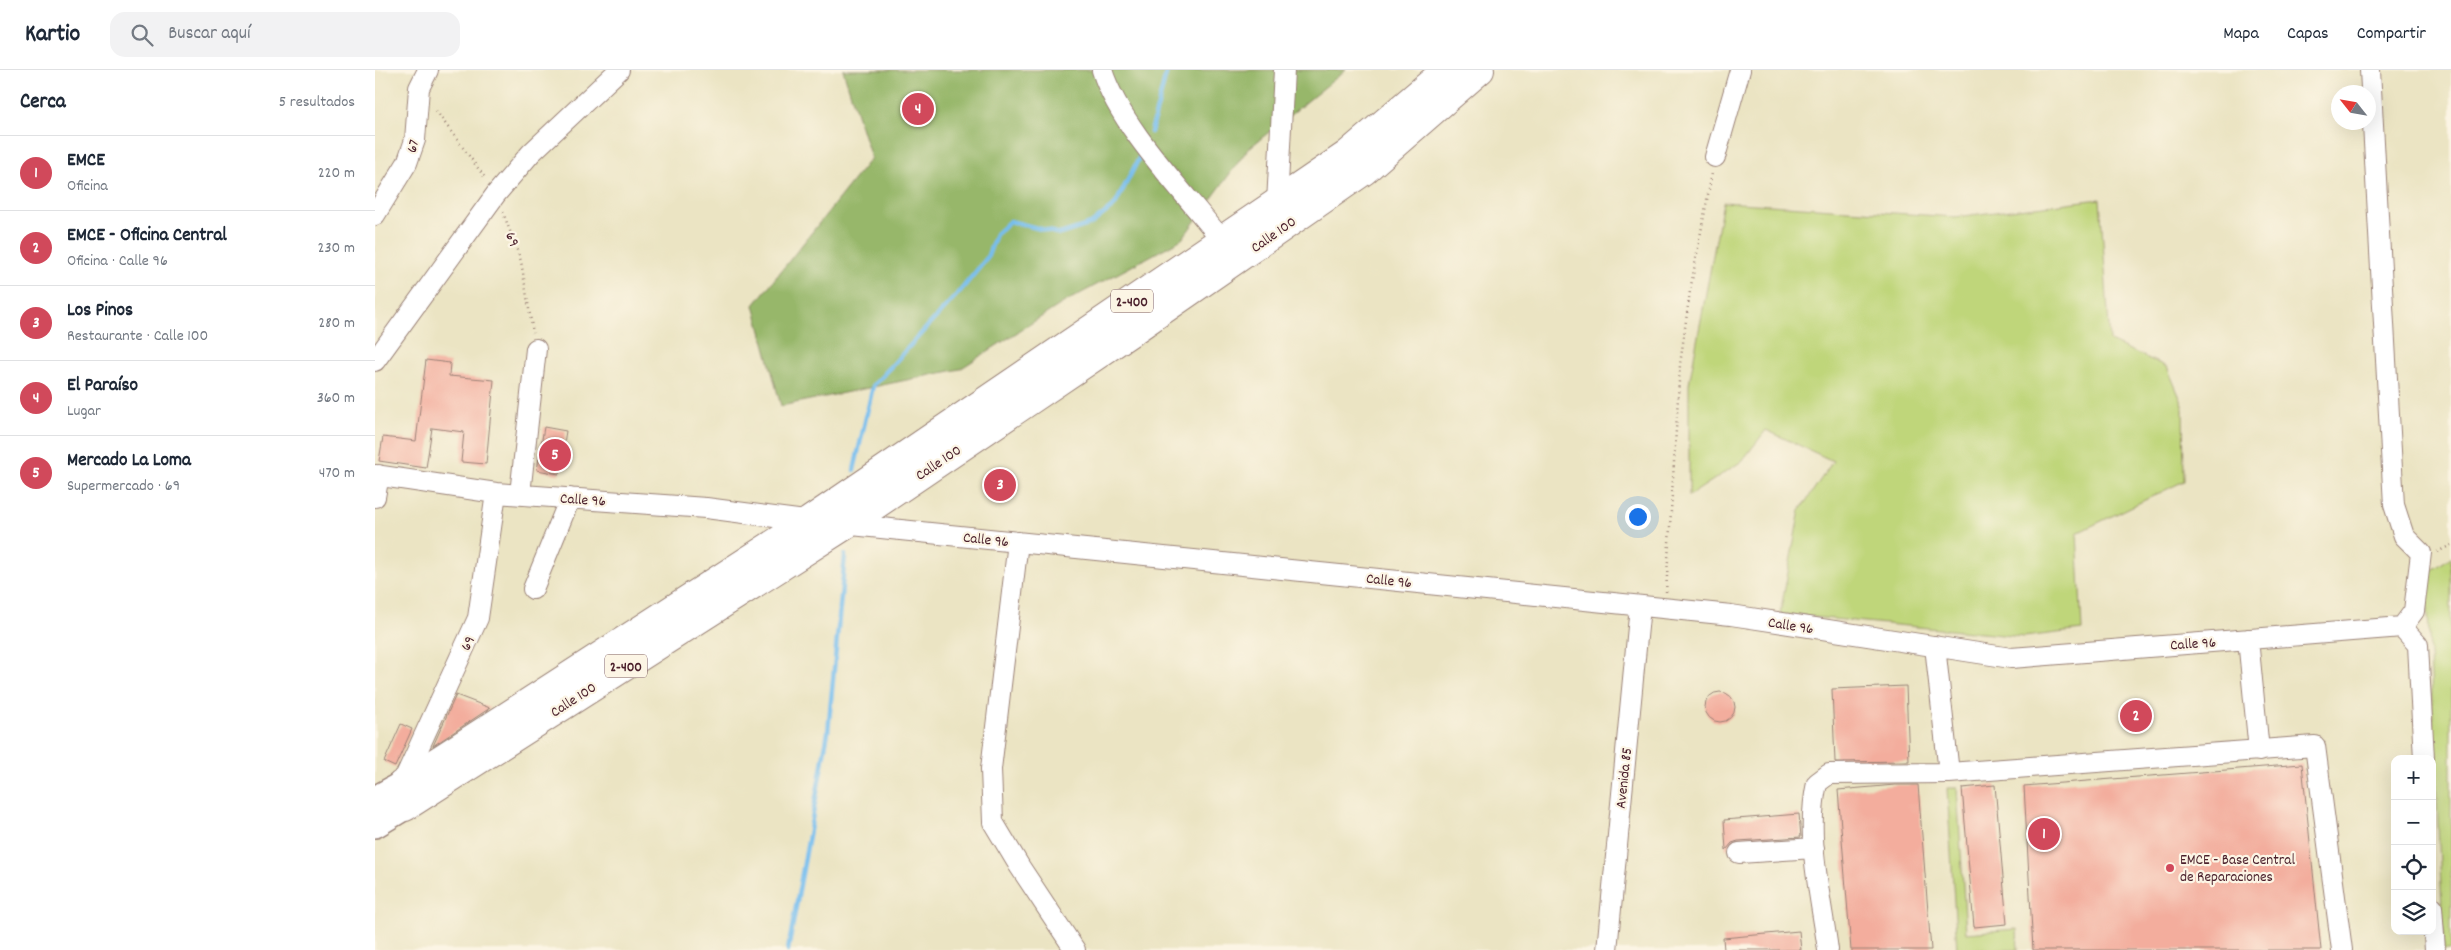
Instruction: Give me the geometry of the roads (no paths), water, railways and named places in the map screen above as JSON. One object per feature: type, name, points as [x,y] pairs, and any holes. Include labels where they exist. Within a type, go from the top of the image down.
[{"type":"highway","name":"Calle 100","points":[[404,795],[1348,154],[1446,70]]},
{"type":"highway","name":"Calle 100","points":[[404,795],[846,525],[1140,326],[1364,170],[1480,70]]},
{"type":"main road","name":"Calle 100","points":[[375,799],[404,795]]},
{"type":"main road","name":"Calle 100","points":[[375,825],[404,795]]},
{"type":"street","points":[[408,70],[419,88]]},
{"type":"street","name":"67","points":[[375,215],[395,185],[415,140],[419,88],[428,70]]},
{"type":"street","points":[[375,362],[497,194],[531,153],[619,70]]},
{"type":"street","points":[[1102,70],[1113,99],[1159,162],[1223,240]]},
{"type":"street","points":[[1277,202],[1284,70]]},
{"type":"street","points":[[1715,157],[1740,70]]},
{"type":"street","points":[[2370,70],[2394,505],[2404,536],[2421,553],[2414,612],[2403,627],[2418,645],[2424,755]]},
{"type":"street","points":[[520,494],[536,349]]},
{"type":"street","points":[[375,498],[377,475]]},
{"type":"street","name":"Calle 96","points":[[377,475],[496,493],[706,508],[846,525],[1731,615],[2011,658],[2403,627]]},
{"type":"street","name":"69","points":[[404,795],[479,618],[496,493]]},
{"type":"street","points":[[533,589],[570,498]]},
{"type":"street","points":[[1018,542],[991,769],[993,822],[1020,867],[1075,950]]},
{"type":"street","name":"Avenida 85","points":[[1607,950],[1640,606]]},
{"type":"street","points":[[2249,639],[2259,751]]},
{"type":"street","points":[[1935,646],[1949,774]]},
{"type":"street","points":[[1829,950],[1814,848],[1813,797],[1817,783],[1829,774],[1949,774],[2315,746],[2342,950]]},
{"type":"street","points":[[1739,853],[1814,848]]},
{"type":"street","points":[[2434,935],[2435,950]]},
{"type":"waterway","points":[[1151,132],[1167,70]]},
{"type":"waterway","points":[[854,470],[873,386],[961,290],[987,258],[996,234],[1010,221],[1060,234],[1091,224],[1115,205],[1139,158]]},
{"type":"waterway","points":[[788,950],[828,732],[845,555]]},
{"type":"place","name":"El Paraíso","points":[[918,109]]},
{"type":"place","name":"Mercado La Loma","points":[[555,455]]},
{"type":"place","name":"Los Pinos","points":[[1000,485]]},
{"type":"place","name":"EMCE - Oficina Central","points":[[2136,716]]},
{"type":"place","name":"EMCE","points":[[2044,834]]},
{"type":"place","name":"EMCE - Base Central de Reparaciones","points":[[2170,868]]}]
